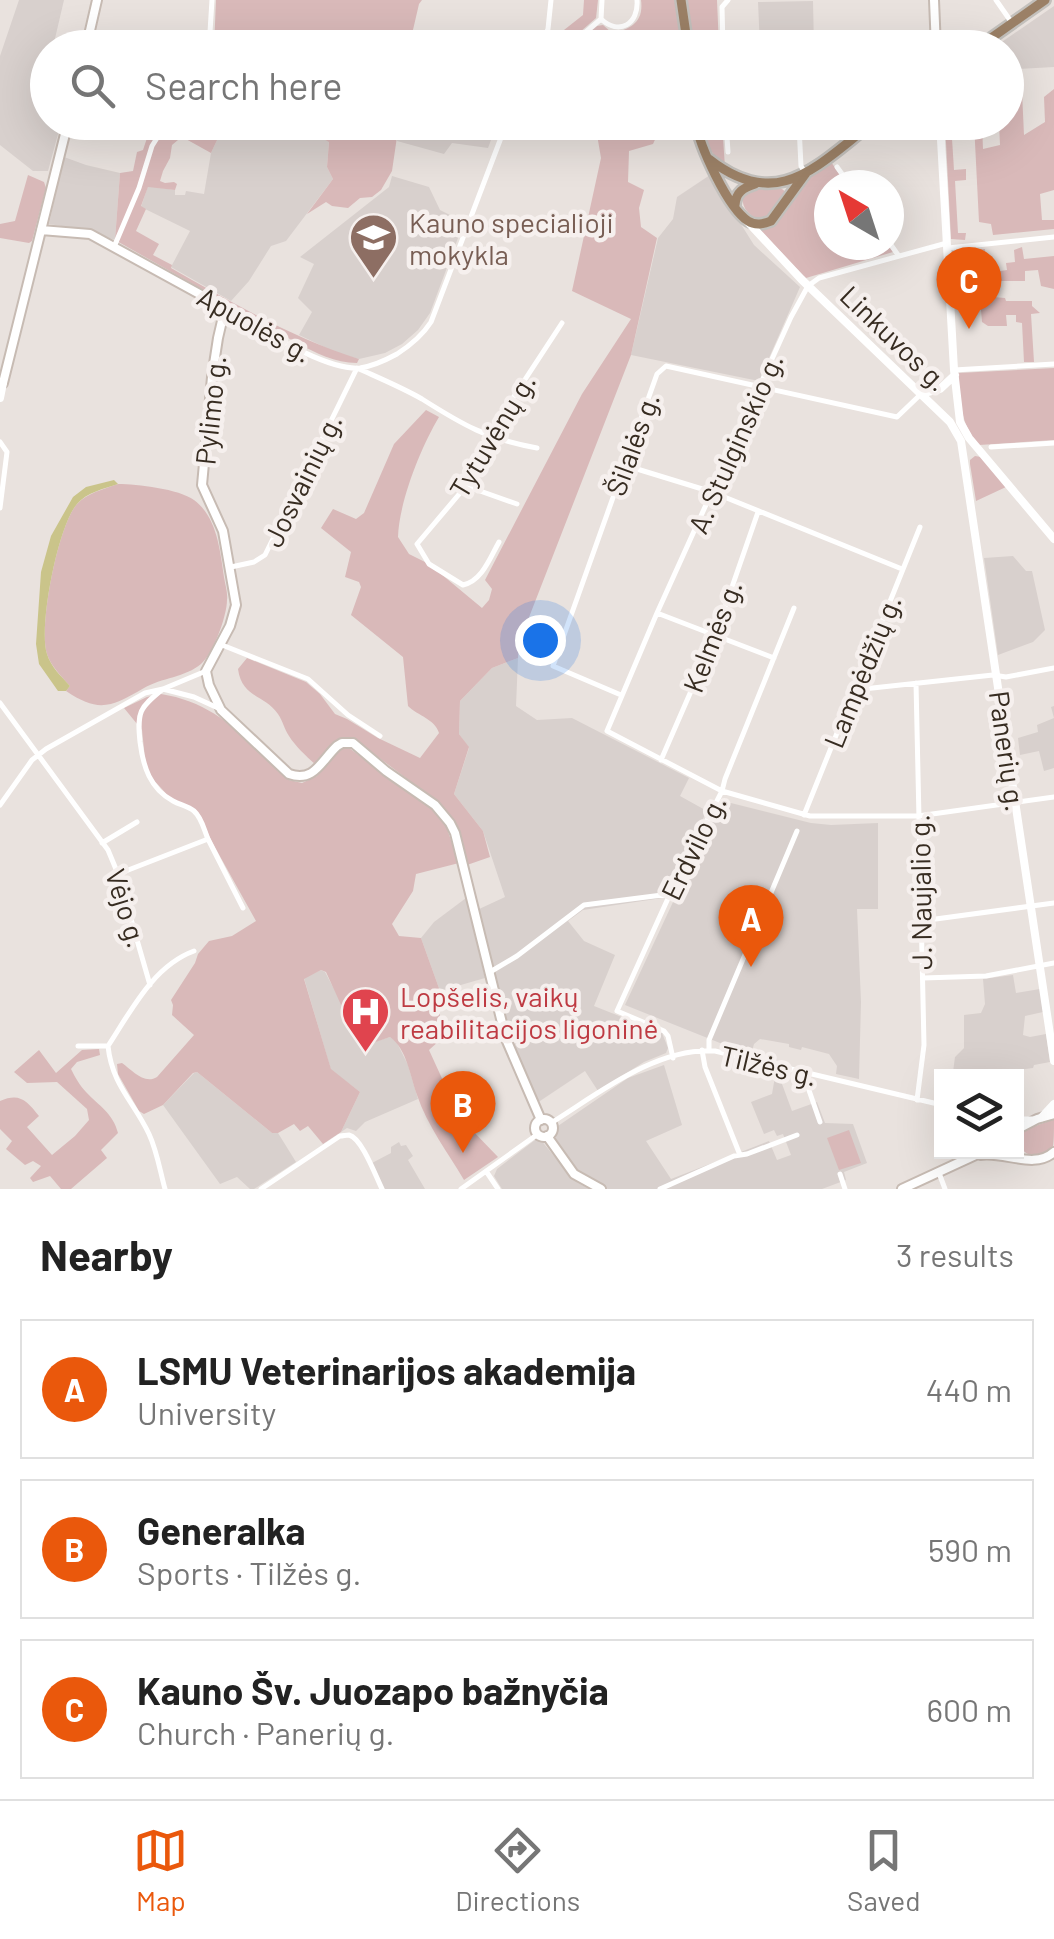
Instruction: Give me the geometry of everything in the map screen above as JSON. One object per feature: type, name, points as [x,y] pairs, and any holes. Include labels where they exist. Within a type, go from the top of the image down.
[{"type":"main road","points":[[90,30],[97,0]]},
{"type":"main road","points":[[680,0],[685,30]]},
{"type":"main road","points":[[934,0],[935,30]]},
{"type":"main road","points":[[1002,30],[1045,0]]},
{"type":"main road","points":[[0,398],[64,140]]},
{"type":"main road","name":"Linkuvos g.","points":[[702,140],[718,179],[746,220],[808,286],[950,422],[962,441]]},
{"type":"main road","points":[[778,185],[806,173],[850,140]]},
{"type":"main road","points":[[921,394],[940,389],[955,372],[941,140]]},
{"type":"main road","points":[[707,158],[731,173],[788,189],[788,200]]},
{"type":"main road","points":[[746,220],[770,222],[806,173]]},
{"type":"main road","points":[[735,206],[742,189],[758,183]]},
{"type":"main road","name":"Apuolės g.","points":[[41,230],[83,232],[225,308]]},
{"type":"main road","name":"Pylimo g.","points":[[225,308],[212,377],[202,485],[220,523],[231,567]]},
{"type":"main road","name":"Linkuvos g.","points":[[955,372],[958,412],[964,431],[1054,540]]},
{"type":"main road","name":"Panerių g.","points":[[962,441],[1054,1061]]},
{"type":"main road","points":[[966,460],[972,454],[983,454]]},
{"type":"main road","name":"Josvainių g.","points":[[206,671],[222,644],[236,604],[231,567]]},
{"type":"main road","points":[[206,671],[220,710],[284,770],[296,777],[310,776],[336,746],[353,743],[443,812],[455,833],[512,1056],[541,1120]]},
{"type":"main road","points":[[1040,1118],[1054,1104]]},
{"type":"main road","points":[[1024,1126],[1054,1114]]},
{"type":"main road","points":[[541,1120],[547,1120],[553,1129],[542,1135]]},
{"type":"main road","points":[[541,1120],[535,1128],[574,1174],[601,1189]]},
{"type":"main road","points":[[1024,1156],[1039,1161],[1054,1152]]},
{"type":"main road","points":[[902,1189],[968,1159]]},
{"type":"street","points":[[210,30],[212,0]]},
{"type":"street","points":[[548,30],[551,0]]},
{"type":"street","points":[[602,0],[602,19],[619,28],[635,18],[637,0]]},
{"type":"street","points":[[723,30],[722,7],[728,0]]},
{"type":"street","points":[[996,0],[1012,23]]},
{"type":"street","points":[[589,30],[602,19]]},
{"type":"street","points":[[114,247],[156,140]]},
{"type":"street","points":[[358,368],[400,352],[432,322],[501,140]]},
{"type":"street","points":[[727,140],[728,152]]},
{"type":"street","points":[[800,140],[801,166],[806,173]]},
{"type":"street","points":[[904,254],[948,245],[1054,237]]},
{"type":"street","points":[[808,286],[819,278],[881,260]]},
{"type":"street","name":"A. Stulginskio g.","points":[[661,760],[610,734],[607,727],[808,286]]},
{"type":"street","name":"Apuolės g.","points":[[225,308],[322,360],[358,368],[420,398],[453,420],[488,436],[537,448]]},
{"type":"street","name":"Tytuvėnų g.","points":[[499,542],[483,571],[472,583],[463,585],[429,564],[418,544],[466,486],[488,436],[562,323]]},
{"type":"street","points":[[955,372],[1054,364]]},
{"type":"street","name":"Šilalės g.","points":[[621,696],[553,666],[657,374],[666,366],[897,417],[921,394]]},
{"type":"street","name":"Josvainių g.","points":[[231,567],[265,555],[358,368]]},
{"type":"street","points":[[0,442],[7,452],[0,508]]},
{"type":"street","points":[[991,447],[1054,443]]},
{"type":"street","points":[[624,465],[712,492],[903,570]]},
{"type":"street","points":[[466,486],[517,504]]},
{"type":"street","name":"Kelmės g.","points":[[661,760],[714,636],[759,510]]},
{"type":"street","name":"Lampėdžių g.","points":[[804,815],[920,527]]},
{"type":"street","name":"Erdvilo g.","points":[[673,1058],[664,1031],[618,1011],[670,894],[722,792],[794,608]]},
{"type":"street","points":[[657,613],[774,658]]},
{"type":"street","points":[[222,644],[308,679],[348,715],[380,736]]},
{"type":"street","points":[[854,690],[1006,677],[1054,668]]},
{"type":"street","points":[[0,805],[37,756],[61,740],[144,694],[206,671]]},
{"type":"street","name":"J. Naujalio g.","points":[[916,683],[924,1055],[916,1100]]},
{"type":"street","points":[[162,689],[207,701],[220,710]]},
{"type":"street","points":[[162,689],[139,713],[144,768],[166,796],[192,810],[202,822],[243,908]]},
{"type":"street","name":"Vėjo g.","points":[[0,702],[108,850],[118,874],[150,985],[108,1046]]},
{"type":"street","points":[[661,760],[722,792],[826,818],[918,816],[1054,797]]},
{"type":"street","points":[[102,843],[137,822]]},
{"type":"street","points":[[740,1154],[705,1067],[705,1050],[797,831]]},
{"type":"street","points":[[118,874],[208,839]]},
{"type":"street","points":[[488,973],[584,905],[670,894]]},
{"type":"street","points":[[921,922],[1054,904]]},
{"type":"street","points":[[150,985],[171,962],[194,952]]},
{"type":"street","points":[[923,978],[986,976],[1054,964]]},
{"type":"street","points":[[78,1046],[108,1046],[114,1076],[152,1138],[166,1189]]},
{"type":"street","name":"Tilžės g.","points":[[551,1124],[629,1074],[653,1063],[705,1050],[934,1104]]},
{"type":"street","points":[[804,1076],[820,1122]]},
{"type":"street","points":[[1024,1119],[1040,1118]]},
{"type":"street","points":[[660,1189],[798,1134]]},
{"type":"street","points":[[461,1189],[542,1135]]},
{"type":"street","points":[[262,1189],[340,1136],[351,1136],[360,1145],[382,1189]]},
{"type":"street","points":[[486,1171],[498,1189]]},
{"type":"street","points":[[939,1172],[945,1189]]},
{"type":"street","points":[[840,1174],[845,1189]]},
{"type":"street","points":[[273,1181],[280,1189]]},
{"type":"shaded area","points":[[19,0],[64,0],[57,30],[30,30],[30,140],[56,140],[48,171],[33,171],[0,145],[0,56]]},
{"type":"shaded area","points":[[216,0],[422,0],[413,30],[215,30]]},
{"type":"shaded area","points":[[584,0],[598,0],[596,18],[582,30],[564,30],[583,15]]},
{"type":"shaded area","points":[[641,0],[677,0],[681,30],[621,30],[630,27],[640,14]]},
{"type":"shaded area","points":[[684,0],[717,0],[718,30],[690,30]]},
{"type":"shaded area","points":[[813,1],[814,30],[759,30],[758,2]]},
{"type":"shaded area","points":[[1054,6],[1054,67],[1024,69],[1024,30],[1019,30]]},
{"type":"shaded area","points":[[1054,89],[1054,190],[1040,194],[1042,220],[1054,220],[1054,229],[993,235],[991,224],[979,222],[975,140],[983,140],[983,149],[1000,145],[1000,140],[1024,140],[1024,135],[1045,122],[1044,97]]},
{"type":"shaded area","points":[[146,140],[178,140],[172,145],[160,181],[174,182],[175,190],[148,187],[141,206],[146,209],[136,231],[159,244],[153,255],[239,306],[310,341],[359,359],[357,363],[333,359],[304,347],[115,240],[120,173],[133,171],[137,152],[143,150]]},
{"type":"shaded area","points":[[188,140],[217,140],[211,153]]},
{"type":"shaded area","points":[[217,140],[329,141],[327,167],[333,179],[286,241],[271,246],[231,301],[171,267],[190,231],[141,207],[148,186],[175,190],[175,195],[185,195],[186,191],[204,194]]},
{"type":"shaded area","points":[[326,140],[397,140],[392,171],[372,197],[360,198],[348,208],[326,202],[307,214],[333,179],[327,167],[329,142]]},
{"type":"shaded area","points":[[491,140],[488,148],[452,143],[444,154],[397,141]]},
{"type":"shaded area","points":[[598,140],[655,140],[629,151],[628,182],[644,190],[639,208],[641,227],[657,238],[631,355],[519,643],[518,658],[492,668],[460,701],[459,734],[469,747],[454,794],[483,831],[490,857],[467,865],[457,826],[434,799],[352,741],[336,742],[316,765],[292,740],[272,708],[244,685],[238,669],[247,658],[306,682],[335,714],[420,758],[439,733],[430,721],[408,706],[403,657],[351,615],[361,587],[359,582],[345,577],[351,552],[321,528],[333,509],[356,519],[364,513],[394,444],[426,410],[439,417],[412,475],[398,537],[409,554],[429,564],[482,608],[489,600],[492,589],[485,580],[582,394],[631,319],[572,291],[601,158]]},
{"type":"shaded area","points":[[706,140],[723,140],[725,167],[716,157]]},
{"type":"shaded area","points":[[946,140],[952,140],[954,170],[966,169],[966,180],[955,181],[958,233],[966,233],[965,240],[951,239]]},
{"type":"shaded area","points":[[64,157],[120,173],[115,240],[49,224]]},
{"type":"shaded area","points":[[831,162],[837,170],[821,170]]},
{"type":"shaded area","points":[[28,175],[44,182],[46,188],[32,241],[0,238],[0,224],[15,221]]},
{"type":"shaded area","points":[[710,175],[754,245],[800,287],[759,381],[631,355],[658,238],[673,219],[677,197]]},
{"type":"shaded area","points":[[814,175],[814,260],[866,260],[806,278],[759,229],[780,218]]},
{"type":"shaded area","name":"Kauno specialioji mokykla","points":[[392,176],[429,187],[440,210],[464,222],[430,313],[418,330],[385,353],[359,359],[299,335],[312,312],[298,298],[314,264],[300,257],[389,187]]},
{"type":"shaded area","points":[[756,189],[782,189],[787,193],[767,219],[752,216],[744,205],[743,195]]},
{"type":"shaded area","points":[[1022,247],[1024,259],[1054,256],[1054,289],[1041,286],[1038,270],[1025,271],[1025,281],[999,281],[994,272],[1007,270],[1006,263],[1015,262],[1014,250]]},
{"type":"shaded area","points":[[985,249],[986,269],[976,283],[977,292],[971,293],[967,255],[959,256],[960,288],[954,292],[952,251]]},
{"type":"shaded area","points":[[980,298],[1032,301],[1040,313],[1031,314],[1034,362],[1024,362],[1022,323],[1016,322],[1016,315],[1006,315],[1007,326],[988,326],[982,322]]},
{"type":"shaded area","points":[[1054,368],[1054,440],[979,445],[964,420],[958,373]]},
{"type":"shaded area","points":[[975,456],[981,457],[1006,487],[976,501],[970,464]]},
{"type":"shaded area","points":[[114,480],[118,484],[77,504],[57,554],[45,641],[51,663],[70,686],[66,691],[58,691],[39,664],[36,644],[41,572],[51,536],[73,497],[86,487]]},
{"type":"shaded area","points":[[118,484],[178,493],[202,507],[219,545],[226,607],[214,644],[201,664],[114,703],[97,705],[66,691],[70,686],[47,654],[45,623],[57,554],[70,515],[86,497]]},
{"type":"shaded area","points":[[1013,556],[1026,571],[1032,571],[1045,630],[1033,642],[998,655],[984,558]]},
{"type":"shaded area","points":[[518,658],[516,706],[537,720],[572,718],[689,778],[680,796],[707,811],[662,898],[583,910],[568,921],[584,941],[615,955],[594,1006],[662,1033],[666,1053],[598,1091],[585,1071],[537,1103],[515,1051],[516,1040],[505,1018],[477,910],[505,897],[483,831],[454,794],[469,748],[459,734],[460,701],[492,668]]},
{"type":"shaded area","points":[[161,694],[216,715],[289,780],[302,783],[317,776],[340,749],[349,748],[433,809],[446,826],[459,863],[416,874],[413,891],[392,924],[399,936],[421,938],[440,991],[440,1040],[429,1050],[468,1126],[498,1157],[464,1180],[426,1117],[396,1042],[390,1037],[364,1046],[358,1042],[326,972],[321,970],[304,979],[331,1069],[360,1092],[341,1132],[323,1144],[308,1126],[300,1131],[294,1124],[272,1133],[197,1072],[163,1105],[144,1114],[139,1111],[118,1074],[117,1064],[122,1063],[143,1078],[157,1077],[194,1035],[172,1015],[171,1000],[198,954],[209,941],[232,936],[256,921],[200,815],[171,799],[146,768],[142,730],[124,708]]},
{"type":"shaded area","points":[[1054,718],[1054,768],[1044,771],[1039,751],[1020,755],[1018,738],[1038,732],[1037,725]]},
{"type":"shaded area","points":[[723,801],[811,823],[878,823],[878,909],[857,909],[859,1079],[836,1074],[837,1066],[829,1054],[760,1039],[752,1051],[730,1047],[625,1005]]},
{"type":"shaded area","points":[[466,898],[485,978],[440,991],[421,938],[434,922]]},
{"type":"shaded area","name":"Lopšelis, vaikų reabilitacijos ligoninė","points":[[321,970],[364,1045],[390,1037],[396,1041],[418,1099],[365,1122],[356,1131],[347,1128],[341,1132],[360,1092],[331,1070],[304,978]]},
{"type":"shaded area","points":[[1013,975],[1016,993],[1040,989],[1043,1012],[1025,1016],[1023,1035],[1046,1034],[1050,1062],[1024,1069],[953,1069],[955,1057],[964,1048],[964,1015],[981,1013],[985,1004],[983,979]]},
{"type":"shaded area","points":[[99,1049],[100,1055],[77,1062],[71,1069],[116,1126],[118,1133],[101,1150],[107,1158],[71,1189],[61,1189],[50,1176],[33,1182],[30,1178],[41,1166],[33,1161],[25,1165],[6,1149],[12,1141],[0,1129],[0,1101],[18,1098],[31,1106],[39,1116],[27,1127],[52,1155],[89,1120],[87,1109],[57,1082],[27,1083],[14,1072],[39,1050],[56,1073],[82,1050]]},
{"type":"shaded area","points":[[664,1065],[682,1125],[646,1141],[671,1179],[769,1141],[777,1160],[791,1155],[783,1134],[777,1136],[774,1130],[764,1134],[751,1102],[772,1094],[776,1071],[784,1073],[782,1084],[792,1111],[817,1102],[825,1123],[853,1124],[867,1163],[844,1172],[846,1180],[822,1189],[608,1189],[578,1173],[556,1141],[555,1128],[628,1078]]},
{"type":"shaded area","points":[[197,1072],[272,1133],[278,1133],[296,1162],[254,1189],[237,1177],[220,1184],[163,1105]]},
{"type":"shaded area","points":[[1054,1119],[1053,1146],[1049,1152],[1040,1157],[1025,1152],[1025,1130]]},
{"type":"shaded area","points":[[849,1130],[861,1163],[839,1170],[827,1138]]},
{"type":"shaded area","points":[[540,1139],[568,1173],[589,1189],[502,1189],[494,1176],[497,1169]]},
{"type":"shaded area","points":[[399,1142],[413,1156],[408,1160],[425,1189],[385,1189],[372,1163],[391,1153],[391,1147]]},
{"type":"place","name":"Kauno specialioji mokykla","points":[[374,280]]},
{"type":"place","name":"Kauno Šv. Juozapo bažnyčia","points":[[969,329]]},
{"type":"place","name":"LSMU Veterinarijos akademija","points":[[751,967]]},
{"type":"place","name":"Lopšelis, vaikų reabilitacijos ligoninė","points":[[365,1054]]},
{"type":"place","name":"Generalka","points":[[463,1153]]}]
